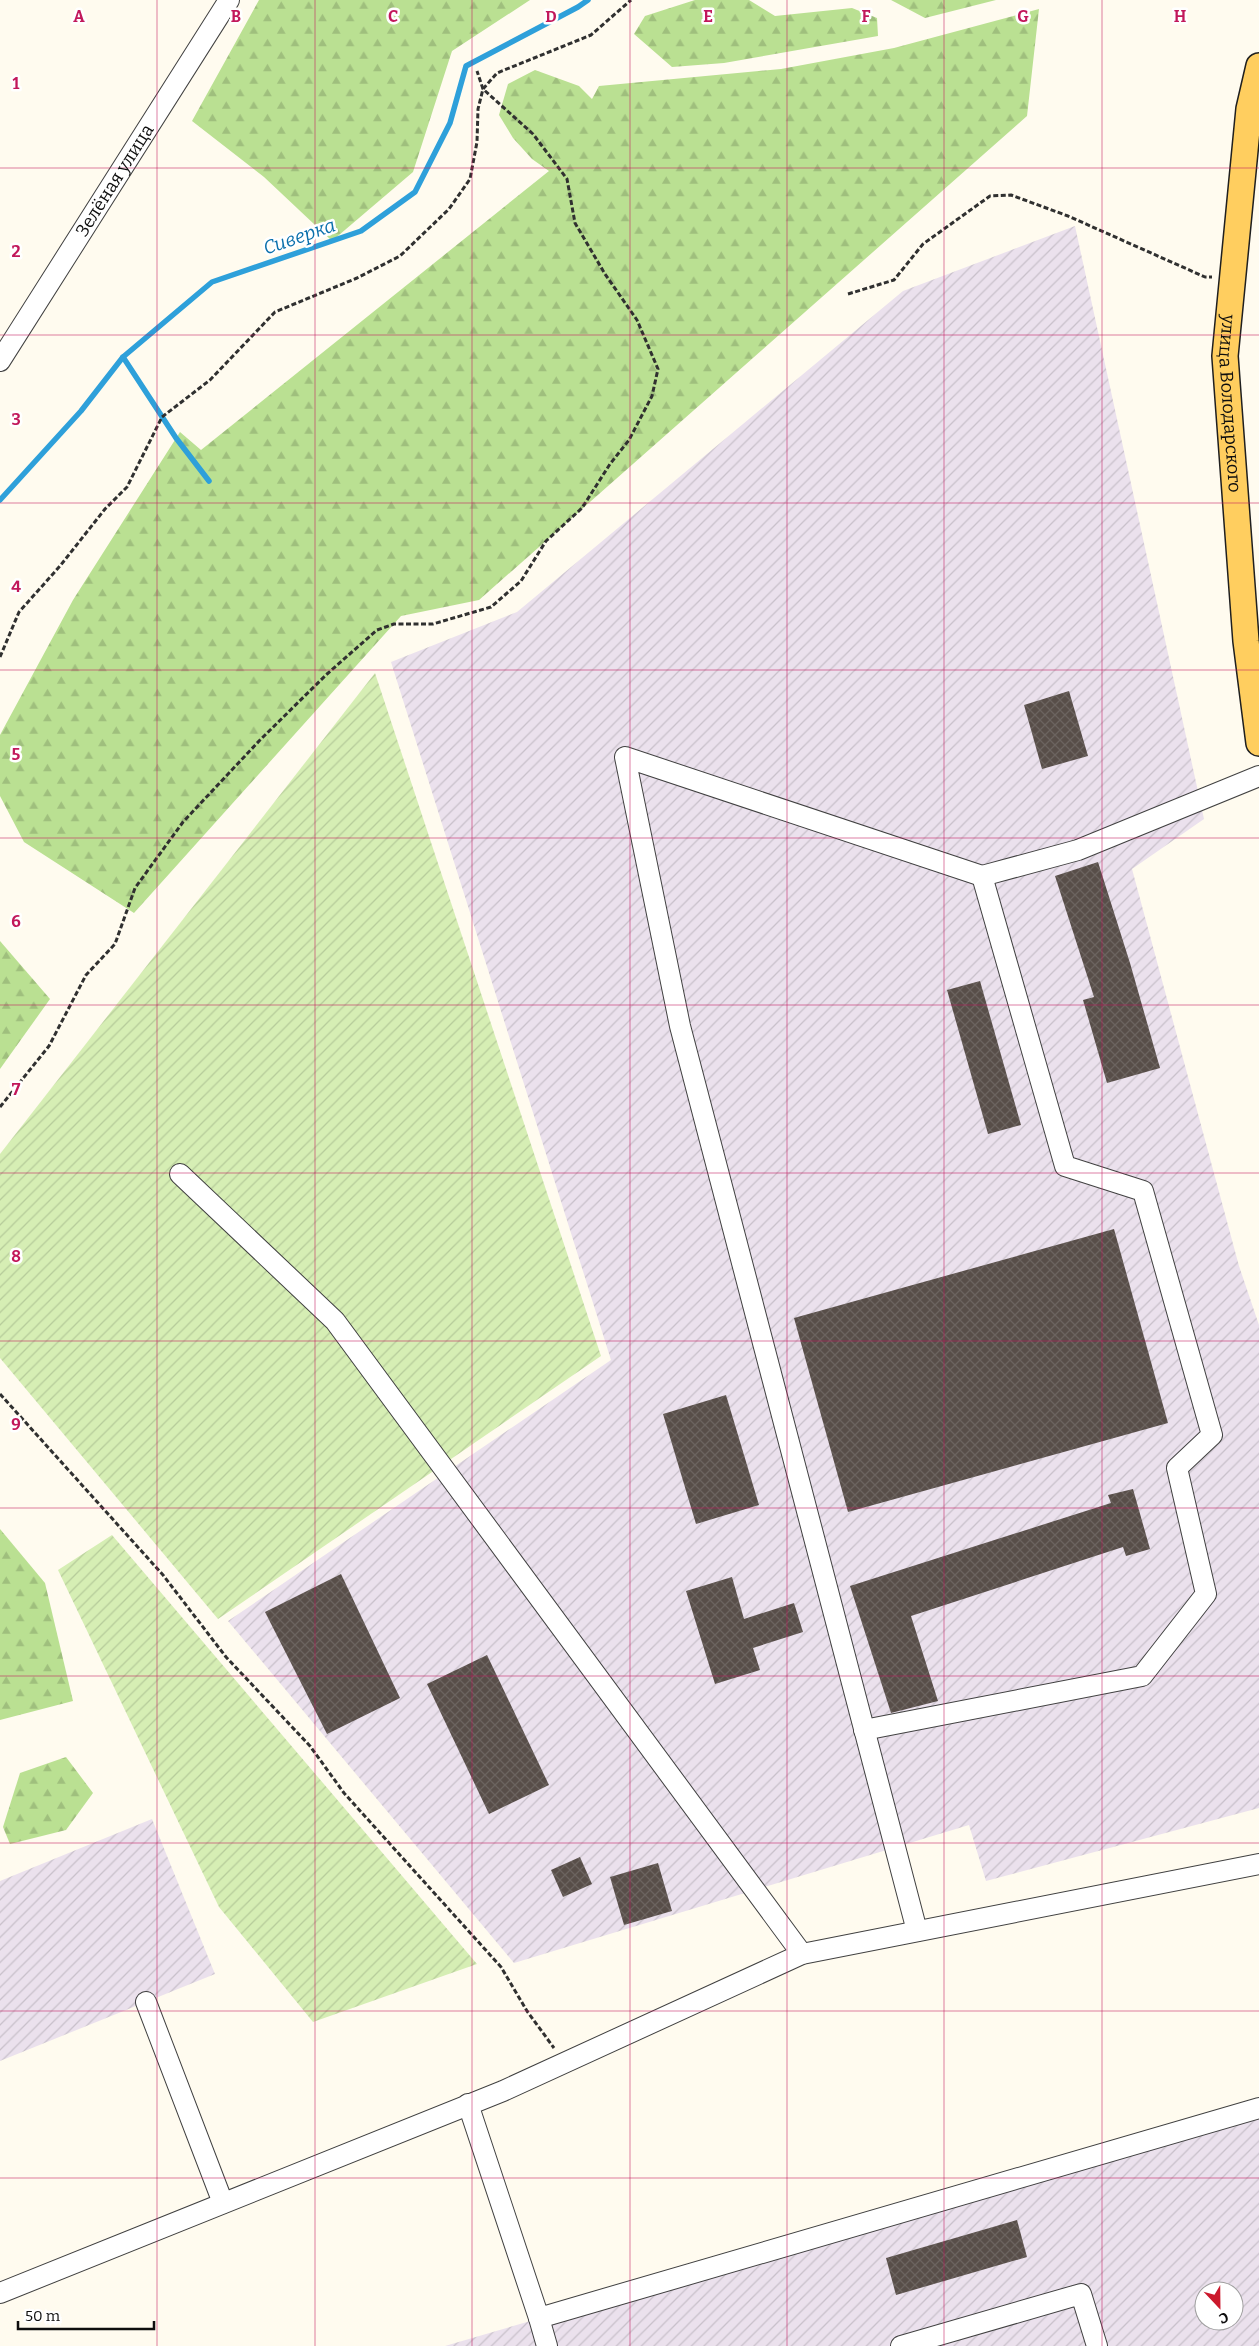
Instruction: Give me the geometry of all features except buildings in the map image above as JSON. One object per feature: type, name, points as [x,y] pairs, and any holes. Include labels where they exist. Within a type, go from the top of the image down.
[{"type":"main road","name":"улица Володарского","points":[[1259,66],[1249,109],[1225,356],[1246,641],[1259,743]]},
{"type":"street","name":"Зелёная улица","points":[[0,361],[230,0]]},
{"type":"street","points":[[917,1931],[680,1026],[625,757],[982,876],[1078,850],[1259,776]]},
{"type":"street","points":[[864,1730],[1142,1676],[1206,1594],[1177,1468],[1212,1435],[1143,1191],[1065,1166],[982,876]]},
{"type":"street","points":[[180,1174],[335,1320],[802,1954]]},
{"type":"street","points":[[0,2293],[468,2104],[802,1954],[1259,1864]]},
{"type":"street","points":[[146,2002],[223,2203]]},
{"type":"street","points":[[468,2104],[547,2346]]},
{"type":"street","points":[[539,2318],[1259,2108]]},
{"type":"street","points":[[901,2346],[1081,2294],[1097,2346]]},
{"type":"path","points":[[0,657],[19,612],[60,566],[105,509],[127,487],[162,416],[210,380],[275,312],[357,278],[400,256],[449,209],[470,179],[477,142],[478,109],[483,89],[497,73],[591,35],[631,0]]},
{"type":"path","points":[[0,1106],[49,1046],[86,976],[115,944],[135,888],[183,822],[260,740],[377,630],[394,624],[433,624],[491,607],[521,581],[546,541],[582,508],[610,464],[629,440],[652,396],[658,369],[637,320],[605,274],[575,224],[567,178],[533,134],[483,89],[477,71]]},
{"type":"path","points":[[848,294],[894,280],[923,244],[990,196],[1011,195],[1068,216],[1205,277],[1232,279]]},
{"type":"path","points":[[0,1394],[163,1575],[226,1656],[310,1746],[344,1793],[501,1967],[527,2011],[565,2062]]},
{"type":"shaded area","points":[[1075,226],[1204,819],[1132,869],[1239,1266],[1259,1325],[1259,1808],[986,1881],[969,1825],[514,1963],[228,1621],[611,1360],[391,662],[517,612],[903,291]]},
{"type":"shaded area","points":[[152,1819],[215,1974],[0,2061],[0,1881]]},
{"type":"shaded area","points":[[1259,2108],[1259,2346],[445,2346]]},
{"type":"green space","points":[[259,0],[530,0],[452,51],[413,172],[332,241],[264,177],[192,121]]},
{"type":"green space","points":[[695,0],[749,0],[775,16],[852,8],[877,18],[878,36],[724,63],[672,67],[634,34],[645,16]]},
{"type":"green space","points":[[891,0],[996,0],[925,18]]},
{"type":"green space","points":[[1039,9],[1027,116],[479,600],[401,616],[134,913],[24,842],[0,796],[0,735],[73,600],[180,432],[201,450],[549,171],[532,159],[513,138],[499,115],[508,84],[535,70],[579,86],[592,99],[599,86],[781,69],[894,48]]},
{"type":"green space","points":[[375,673],[601,1356],[218,1619],[0,1358],[0,1154]]},
{"type":"green space","points":[[0,941],[50,999],[0,1069]]},
{"type":"green space","points":[[0,1529],[45,1583],[73,1701],[0,1720]]},
{"type":"green space","points":[[112,1535],[477,1964],[313,2022],[219,1907],[58,1570]]},
{"type":"green space","points":[[66,1757],[93,1793],[66,1830],[10,1844],[3,1827],[20,1773]]},
{"type":"waterway","name":"Сиверка","points":[[0,500],[81,411],[123,357],[212,282],[361,231],[415,192],[450,123],[466,66],[588,0]]},
{"type":"waterway","points":[[123,357],[176,438],[209,481]]}]
